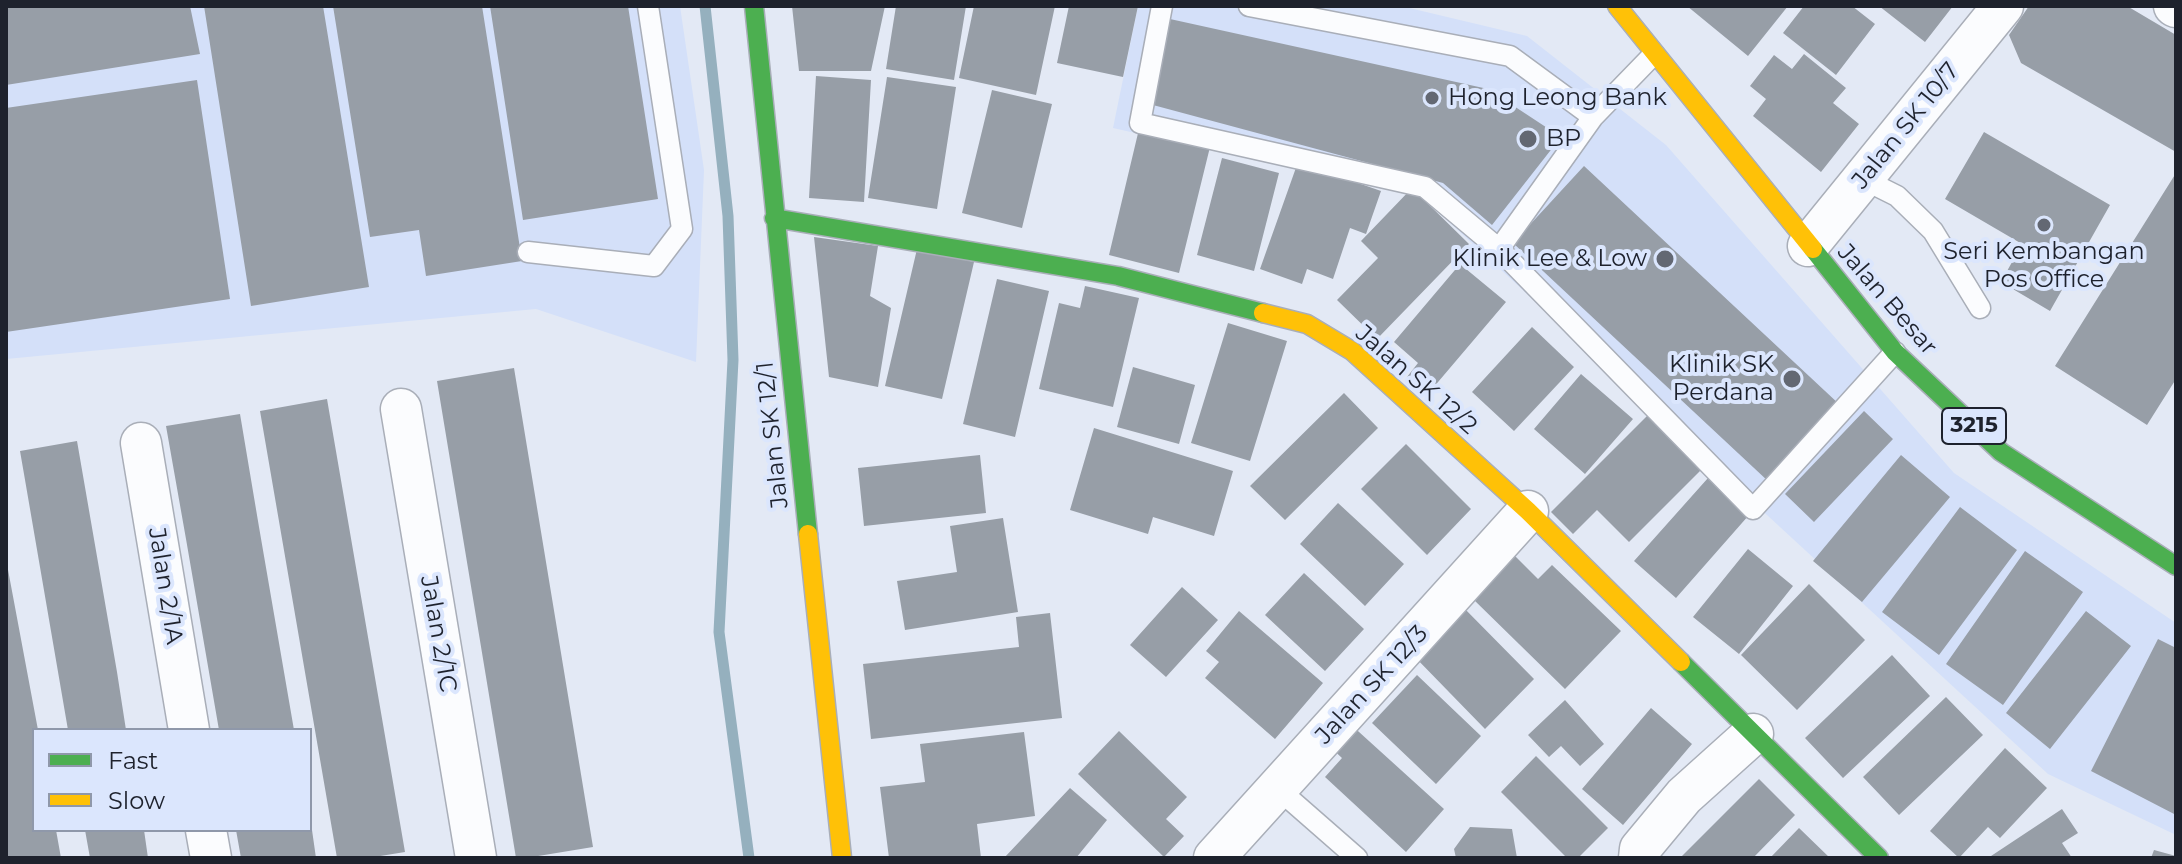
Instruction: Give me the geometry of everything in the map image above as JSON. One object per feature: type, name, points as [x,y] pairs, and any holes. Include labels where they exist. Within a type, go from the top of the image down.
[{"type":"main road","name":"Jalan SK 12/1","points":[[754,6],[842,858]]},
{"type":"main road","name":"Jalan Besar","points":[[1617,6],[1895,352],[2001,452],[2176,566]]},
{"type":"main road","name":"Jalan SK 12/2","points":[[774,218],[1118,276],[1307,324],[1352,351],[1528,511],[1879,858]]},
{"type":"street","name":"Jalan SK 10/7","points":[[1808,246],[2003,6]]},
{"type":"street","name":"Jalan 2/1C","points":[[401,409],[476,858]]},
{"type":"street","name":"Jalan 2/1A","points":[[141,443],[189,728]]},
{"type":"street","name":"Jalan SK 12/3","points":[[1214,858],[1528,511]]},
{"type":"street","points":[[1639,858],[1640,849],[1684,796],[1753,734]]},
{"type":"street","points":[[206,832],[211,858]]},
{"type":"lane","points":[[528,252],[654,266],[682,229],[648,6]]},
{"type":"lane","points":[[1162,6],[1140,123],[1425,187],[1499,249],[1753,509],[1895,352]]},
{"type":"lane","points":[[1249,6],[1510,56],[1593,117]]},
{"type":"lane","points":[[1499,249],[1593,117],[1654,54]]},
{"type":"lane","points":[[1863,179],[1897,196],[1933,231],[1980,308]]},
{"type":"lane","points":[[1277,788],[1357,858]]},
{"type":"shaded area","points":[[6,6],[680,6],[704,170],[696,362],[536,309],[6,359]]},
{"type":"shaded area","points":[[1138,6],[1401,6],[1527,36],[1666,145],[1954,473],[2176,623],[2176,835],[2048,774],[1423,198],[1113,128]]},
{"type":"building","points":[[6,6],[190,6],[200,54],[6,85]]},
{"type":"building","points":[[204,6],[323,6],[369,287],[251,306]]},
{"type":"building","points":[[333,6],[482,6],[522,261],[426,276],[419,230],[370,237]]},
{"type":"building","points":[[490,6],[628,6],[658,199],[523,220]]},
{"type":"building","points":[[792,6],[885,6],[871,71],[799,71]]},
{"type":"building","points":[[896,6],[966,6],[954,80],[886,69]]},
{"type":"building","points":[[974,6],[1055,6],[1036,95],[959,78]]},
{"type":"building","points":[[1069,6],[1138,6],[1123,77],[1057,63]]},
{"type":"building","points":[[1687,6],[1788,6],[1748,56]]},
{"type":"building","points":[[1804,6],[1852,6],[1875,24],[1836,75],[1783,33]]},
{"type":"building","points":[[1879,6],[1953,6],[1925,42]]},
{"type":"building","points":[[2029,6],[2127,6],[2176,35],[2176,152],[2021,63],[2009,35]]},
{"type":"building","points":[[1170,19],[1488,89],[1561,137],[1492,225],[1443,183],[1153,105]]},
{"type":"building","points":[[1804,54],[1846,88],[1833,103],[1859,124],[1821,172],[1753,116],[1766,99],[1750,86],[1774,55],[1792,69]]},
{"type":"building","points":[[816,76],[871,80],[864,202],[809,198]]},
{"type":"building","points":[[887,77],[956,87],[937,209],[868,198]]},
{"type":"building","points":[[197,80],[230,299],[6,332],[6,108]]},
{"type":"building","points":[[992,90],[1052,104],[1022,228],[962,213]]},
{"type":"building","points":[[1139,129],[1210,147],[1179,273],[1109,255]]},
{"type":"building","name":"Seri Kembangan Pos Office","points":[[1984,132],[2110,205],[2050,311],[2001,282],[2022,244],[1945,199]]},
{"type":"building","points":[[1222,158],[1279,173],[1254,271],[1197,255]]},
{"type":"building","points":[[1298,162],[1381,191],[1366,234],[1350,228],[1333,279],[1307,269],[1302,284],[1260,269]]},
{"type":"building","points":[[1584,166],[1840,405],[1769,482],[1513,243]]},
{"type":"building","points":[[2176,173],[2176,379],[2147,425],[2055,366]]},
{"type":"building","points":[[1412,188],[1469,244],[1377,339],[1337,300],[1378,258],[1361,241]]},
{"type":"building","points":[[814,237],[878,246],[870,296],[891,308],[878,387],[829,377]]},
{"type":"building","points":[[917,249],[974,262],[942,399],[885,386]]},
{"type":"building","points":[[1460,264],[1506,302],[1427,395],[1407,377],[1418,363],[1394,342]]},
{"type":"building","points":[[997,279],[1049,291],[1015,437],[963,424]]},
{"type":"building","points":[[1085,286],[1139,298],[1113,407],[1039,389],[1059,303],[1080,308]]},
{"type":"building","points":[[1228,323],[1287,341],[1250,461],[1191,443]]},
{"type":"building","points":[[1532,327],[1574,367],[1514,431],[1472,392]]},
{"type":"building","points":[[1133,367],[1195,385],[1179,444],[1117,427]]},
{"type":"building","points":[[514,368],[593,847],[526,858],[516,858],[437,381]]},
{"type":"building","points":[[1581,374],[1633,419],[1585,474],[1534,429]]},
{"type":"building","points":[[1344,393],[1378,428],[1285,520],[1250,486]]},
{"type":"building","points":[[327,399],[405,852],[368,858],[337,858],[260,411]]},
{"type":"building","points":[[1864,411],[1893,439],[1814,522],[1785,494]]},
{"type":"building","points":[[240,414],[294,728],[219,728],[166,426]]},
{"type":"building","points":[[1649,414],[1703,468],[1629,542],[1597,510],[1573,534],[1551,512]]},
{"type":"building","points":[[1094,428],[1233,471],[1214,536],[1153,517],[1148,534],[1070,510]]},
{"type":"building","points":[[77,441],[126,728],[68,728],[20,451]]},
{"type":"building","points":[[1406,444],[1471,509],[1427,555],[1361,489]]},
{"type":"building","points":[[980,455],[986,513],[864,526],[858,468]]},
{"type":"building","points":[[1901,455],[1950,497],[1862,602],[1813,561]]},
{"type":"building","points":[[1708,478],[1749,515],[1676,598],[1634,561]]},
{"type":"building","points":[[1338,503],[1404,564],[1365,606],[1300,544]]},
{"type":"building","points":[[1960,507],[2017,550],[1939,655],[1882,612]]},
{"type":"building","points":[[1003,518],[1018,612],[905,630],[897,581],[957,572],[950,526]]},
{"type":"building","points":[[1748,549],[1793,586],[1739,654],[1693,617]]},
{"type":"building","points":[[2025,551],[2083,592],[2003,705],[1946,664]]},
{"type":"building","points":[[1515,556],[1538,579],[1552,565],[1621,631],[1565,689],[1473,599]]},
{"type":"building","points":[[6,559],[38,728],[32,728],[32,832],[56,832],[61,858],[6,858]]},
{"type":"building","points":[[1304,573],[1364,629],[1325,671],[1265,615]]},
{"type":"building","points":[[1809,584],[1865,640],[1797,710],[1741,655]]},
{"type":"building","points":[[1182,587],[1218,620],[1166,677],[1130,645]]},
{"type":"building","points":[[1461,605],[1534,679],[1485,729],[1412,654]]},
{"type":"building","points":[[1239,611],[1323,683],[1275,739],[1205,678],[1219,662],[1206,651]]},
{"type":"building","points":[[2086,611],[2131,646],[2050,749],[2006,713]]},
{"type":"building","points":[[1050,613],[1062,718],[871,739],[863,664],[1019,647],[1016,617]]},
{"type":"building","points":[[2158,639],[2176,648],[2176,815],[2091,771]]},
{"type":"building","points":[[1892,655],[1930,696],[1843,778],[1805,738]]},
{"type":"building","points":[[1417,675],[1481,736],[1436,784],[1372,723]]},
{"type":"building","points":[[1946,697],[1983,735],[1899,815],[1863,777]]},
{"type":"building","points":[[1565,700],[1604,744],[1580,766],[1561,746],[1549,757],[1528,735]]},
{"type":"building","points":[[1651,708],[1692,744],[1623,825],[1582,789]]},
{"type":"building","points":[[1348,722],[1444,809],[1406,852],[1325,777],[1342,758],[1327,744]]},
{"type":"building","points":[[1119,731],[1187,797],[1166,819],[1184,836],[1164,857],[1078,774]]},
{"type":"building","points":[[1024,732],[1035,816],[977,824],[981,858],[889,858],[880,787],[925,782],[920,744]]},
{"type":"building","points":[[2005,748],[2047,788],[2000,838],[1988,827],[1959,858],[1930,831]]},
{"type":"building","points":[[1536,756],[1608,828],[1578,858],[1567,858],[1501,792]]},
{"type":"building","points":[[1759,779],[1795,815],[1753,858],[1680,858]]},
{"type":"building","points":[[1070,788],[1107,820],[1076,858],[1004,858]]},
{"type":"building","points":[[2062,809],[2078,833],[2062,843],[2072,858],[1988,858]]},
{"type":"building","points":[[1470,827],[1512,829],[1517,858],[1456,858],[1454,849]]},
{"type":"building","points":[[1799,828],[1830,858],[1770,858]]},
{"type":"building","points":[[312,830],[316,858],[241,858],[236,832]]},
{"type":"building","points":[[85,832],[144,832],[148,858],[90,858]]},
{"type":"building","points":[[2154,850],[2176,856],[2176,858],[2151,858]]},
{"type":"waterway","points":[[705,6],[728,216],[733,360],[719,632],[749,858]]},
{"type":"traffic: fast","points":[[754,6],[808,534]]},
{"type":"traffic: fast","points":[[774,218],[1118,276],[1263,313]]},
{"type":"traffic: fast","points":[[1813,249],[1895,352],[2001,452],[2176,566]]},
{"type":"traffic: fast","points":[[1681,662],[1879,858]]},
{"type":"traffic: slow","points":[[1617,6],[1813,249]]},
{"type":"traffic: slow","points":[[1263,313],[1307,324],[1352,351],[1528,511],[1681,662]]},
{"type":"traffic: slow","points":[[808,534],[842,858]]},
{"type":"place","name":"Hong Leong Bank","points":[[1432,98]]},
{"type":"place","name":"BP","points":[[1528,139]]},
{"type":"place","name":"Seri Kembangan Pos Office","points":[[2044,225]]},
{"type":"place","name":"Klinik Lee & Low","points":[[1665,259]]},
{"type":"place","name":"Klinik SK Perdana","points":[[1792,379]]}]
